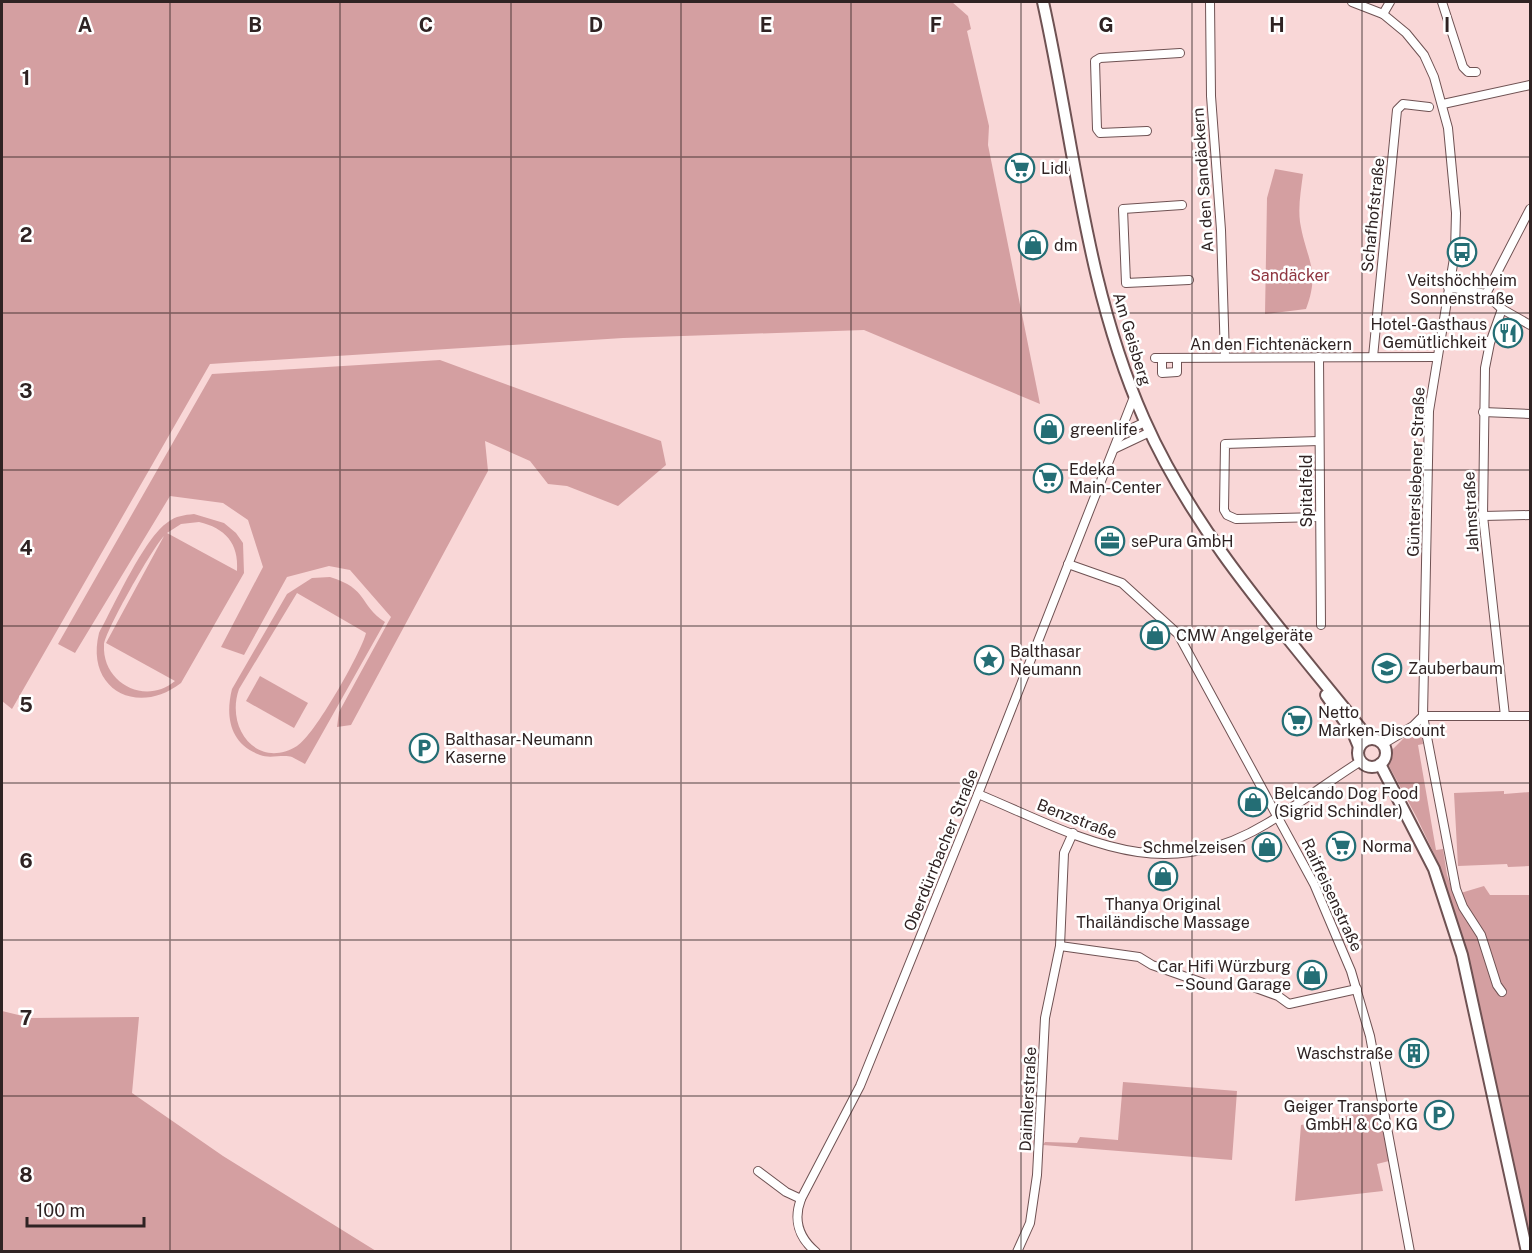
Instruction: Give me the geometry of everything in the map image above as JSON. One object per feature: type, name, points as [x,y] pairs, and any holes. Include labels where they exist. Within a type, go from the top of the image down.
[{"type":"street","name":"Am Geisberg","points":[[1042,2],[1082,215],[1105,307],[1134,397],[1147,427],[1181,488],[1230,562],[1292,645],[1354,735],[1359,747]]},
{"type":"street","name":"An den Sandäckern","points":[[1210,2],[1211,96],[1221,230],[1225,357]]},
{"type":"street","name":"Günterslebener Straße","points":[[1352,2],[1383,14],[1406,33],[1424,55],[1443,104],[1456,213],[1455,252],[1436,357],[1429,411],[1423,716],[1456,889],[1462,907],[1481,935],[1497,985],[1502,992]]},
{"type":"street","points":[[1383,14],[1389,2]]},
{"type":"street","points":[[1442,2],[1463,67],[1468,72],[1476,72]]},
{"type":"street","points":[[1147,131],[1100,133],[1097,129],[1095,61],[1100,58],[1180,53]]},
{"type":"street","points":[[1443,104],[1530,85]]},
{"type":"street","name":"Schafhofstraße","points":[[1373,357],[1397,110],[1403,104],[1429,106]]},
{"type":"street","points":[[1182,205],[1123,209],[1126,282],[1189,280]]},
{"type":"street","points":[[1486,294],[1530,209]]},
{"type":"street","points":[[1448,287],[1486,294],[1502,309],[1530,325]]},
{"type":"street","name":"Jahnstraße","points":[[1502,309],[1490,343],[1482,412],[1482,516],[1504,716]]},
{"type":"street","name":"Spitalfeld","points":[[1319,357],[1320,625]]},
{"type":"street","name":"An den Fichtenäckern","points":[[1177,358],[1177,372],[1162,373],[1158,358],[1436,357]]},
{"type":"street","name":"Oberdürrbacher Straße","points":[[816,1251],[801,1234],[796,1218],[801,1199],[860,1086],[1134,397]]},
{"type":"street","points":[[1482,412],[1530,414]]},
{"type":"street","points":[[1118,439],[1126,431],[1147,427]]},
{"type":"street","points":[[1114,449],[1147,427]]},
{"type":"street","points":[[1320,441],[1225,444],[1224,510],[1227,515],[1236,519],[1320,517]]},
{"type":"street","points":[[1482,516],[1530,515]]},
{"type":"street","name":"Raiffeisenstraße","points":[[1068,564],[1122,583],[1178,634],[1279,814],[1335,929],[1357,989],[1370,1036],[1410,1251]]},
{"type":"street","name":"Am Geisberg","points":[[1292,645],[1362,730],[1378,742]]},
{"type":"street","points":[[1378,742],[1386,754],[1380,764],[1371,767],[1360,761],[1359,747],[1364,742],[1378,742],[1413,726],[1423,716],[1530,716]]},
{"type":"street","name":"Benzstraße","points":[[978,794],[1072,833],[1123,851],[1171,855],[1216,847],[1268,823],[1360,761]]},
{"type":"street","points":[[1380,764],[1419,836],[1446,902],[1462,955],[1527,1251]]},
{"type":"street","name":"Daimlerstraße","points":[[1017,1251],[1030,1223],[1034,1194],[1045,1018],[1060,946],[1064,853],[1072,833]]},
{"type":"street","points":[[1060,946],[1139,957],[1152,965],[1212,986]]},
{"type":"street","points":[[1245,984],[1278,996],[1289,1004],[1357,989]]},
{"type":"street","points":[[758,1171],[786,1192],[801,1199]]},
{"type":"green space","points":[[2,2],[952,2],[968,16],[971,29],[967,31],[989,126],[988,145],[1040,404],[864,330],[623,338],[210,364],[12,709],[2,701]]},
{"type":"green space","name":"Sandäcker","points":[[1275,169],[1303,174],[1299,216],[1311,265],[1312,284],[1306,309],[1265,314],[1267,198]]},
{"type":"green space","points":[[440,360],[661,441],[666,465],[618,506],[567,486],[548,484],[530,461],[485,441],[488,471],[351,725],[337,727],[339,712],[391,617],[350,570],[329,566],[287,577],[244,655],[221,647],[263,567],[248,520],[223,503],[170,496],[75,653],[58,644],[212,374]]},
{"type":"green space","points":[[194,514],[224,523],[236,533],[243,543],[244,573],[181,683],[164,693],[148,697],[132,697],[118,692],[107,682],[100,669],[97,653],[99,633],[149,542],[168,522],[177,517]],"holes":[[[199,522],[216,528],[228,538],[236,552],[237,571],[167,533],[181,524]],[[164,536],[106,643],[175,681],[163,688],[139,691],[118,680],[110,670],[105,658],[104,645],[130,589]]]},
{"type":"green space","points":[[330,577],[351,587],[385,622],[305,764],[292,757],[264,756],[250,750],[236,737],[229,710],[232,689],[287,594],[312,578]],"holes":[[[297,593],[366,633],[356,658],[336,693],[305,739],[297,746],[283,752],[270,753],[248,742],[237,718],[236,704],[239,689]]]},
{"type":"green space","points":[[260,676],[308,703],[294,728],[246,701]]},
{"type":"green space","points":[[1409,733],[1422,736],[1423,744],[1418,745],[1436,850],[1443,849],[1447,875],[1454,895],[1484,886],[1490,895],[1530,895],[1530,1250],[1468,955],[1437,860],[1389,766],[1391,751]]},
{"type":"green space","points":[[1504,791],[1504,794],[1530,792],[1530,866],[1508,867],[1507,864],[1458,866],[1454,793]]},
{"type":"green space","points":[[2,1011],[31,1018],[139,1017],[132,1093],[223,1156],[376,1251],[2,1251]]},
{"type":"green space","points":[[1123,1082],[1237,1091],[1232,1160],[1043,1145],[1045,1142],[1077,1143],[1080,1137],[1118,1140]]},
{"type":"green space","points":[[1381,1109],[1389,1161],[1377,1164],[1383,1191],[1295,1201],[1301,1125]]},
{"type":"place","name":"Lidl","points":[[1020,168]]},
{"type":"place","name":"dm","points":[[1033,245]]},
{"type":"place","name":"Veitshöchheim Sonnenstraße","points":[[1462,252]]},
{"type":"place","name":"Hotel-Gasthaus Gemütlichkeit","points":[[1508,333]]},
{"type":"place","name":"greenlife","points":[[1049,429]]},
{"type":"place","name":"Edeka Main-Center","points":[[1048,478]]},
{"type":"place","name":"sePura GmbH","points":[[1110,541]]},
{"type":"place","name":"CMW Angelgeräte","points":[[1155,635]]},
{"type":"place","name":"Balthasar Neumann","points":[[989,660]]},
{"type":"place","name":"Zauberbaum","points":[[1387,668]]},
{"type":"place","name":"Netto Marken-Discount","points":[[1297,721]]},
{"type":"place","name":"Balthasar-Neumann Kaserne","points":[[424,748]]},
{"type":"place","name":"Belcando Dog Food (Sigrid Schindler)","points":[[1253,802]]},
{"type":"place","name":"Norma","points":[[1341,846]]},
{"type":"place","name":"Schmelzeisen","points":[[1267,847]]},
{"type":"place","name":"Thanya Original Thailändische Massage","points":[[1163,876]]},
{"type":"place","name":"Car Hifi Würzburg – Sound Garage","points":[[1312,975]]},
{"type":"place","name":"Waschstraße","points":[[1414,1053]]},
{"type":"place","name":"Geiger Transporte GmbH & Co KG","points":[[1439,1115]]}]
